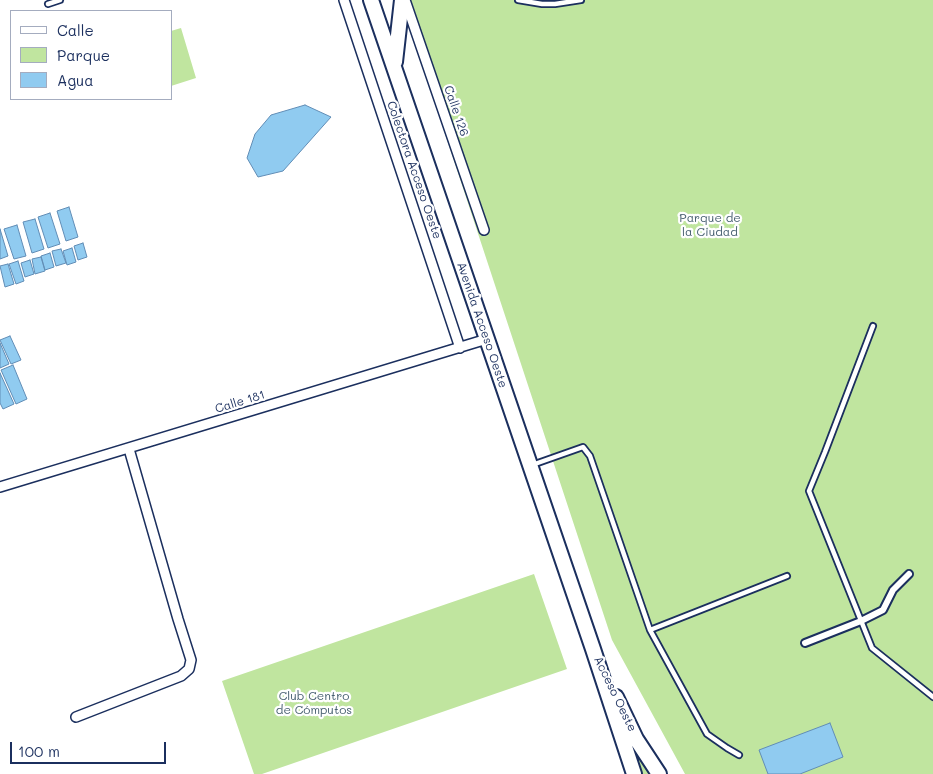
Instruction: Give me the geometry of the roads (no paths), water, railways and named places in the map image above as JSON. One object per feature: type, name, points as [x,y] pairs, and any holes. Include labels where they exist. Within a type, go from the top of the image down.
[{"type":"highway","name":"Avenida Acceso Oeste","points":[[371,0],[593,649]]},
{"type":"highway","points":[[394,68],[403,0]]},
{"type":"highway","name":"Acceso Oeste","points":[[593,649],[634,774]]},
{"type":"highway","name":"Acceso Oeste","points":[[593,649],[636,739],[658,774]]},
{"type":"street","name":"Colectora Acceso Oeste","points":[[344,0],[460,348]]},
{"type":"street","name":"Calle 126","points":[[403,0],[484,230]]},
{"type":"street","name":"Calle 181","points":[[0,487],[487,339]]},
{"type":"street","points":[[76,717],[181,676],[189,669],[191,660],[129,449]]},
{"type":"street","points":[[805,643],[861,621],[883,610],[892,590],[909,574]]},
{"type":"lane","points":[[48,4],[60,0]]},
{"type":"lane","points":[[518,0],[556,4],[581,0]]},
{"type":"lane","points":[[873,326],[826,452],[808,491],[872,648],[933,697]]},
{"type":"lane","points":[[530,465],[583,447],[590,456],[650,630],[707,734],[739,755]]},
{"type":"lane","points":[[650,630],[787,576]]},
{"type":"water","points":[[305,105],[331,117],[283,171],[258,177],[247,158],[255,134],[271,115]]},
{"type":"water","points":[[69,207],[78,237],[66,241],[57,211]]},
{"type":"water","points":[[50,213],[60,244],[48,248],[38,217]]},
{"type":"water","points":[[35,219],[44,249],[32,253],[23,222]]},
{"type":"water","points":[[17,225],[26,256],[14,259],[4,229]]},
{"type":"water","points":[[0,229],[8,256],[0,259]]},
{"type":"water","points":[[83,243],[87,257],[78,260],[74,246]]},
{"type":"water","points":[[72,248],[76,262],[67,265],[63,251]]},
{"type":"water","points":[[61,249],[66,263],[56,266],[52,251]]},
{"type":"water","points":[[50,253],[54,267],[45,270],[41,256]]},
{"type":"water","points":[[41,257],[45,271],[35,274],[32,259]]},
{"type":"water","points":[[30,260],[34,274],[25,277],[21,263]]},
{"type":"water","points":[[18,261],[24,281],[16,284],[9,264]]},
{"type":"water","points":[[8,264],[14,284],[5,287],[0,266]]},
{"type":"water","points":[[10,336],[21,360],[11,364],[0,340]]},
{"type":"water","points":[[0,343],[9,364],[0,368]]},
{"type":"water","points":[[13,365],[27,399],[16,404],[1,370]]},
{"type":"water","points":[[0,373],[14,404],[3,409],[0,403]]},
{"type":"water","points":[[830,723],[843,757],[800,774],[768,774],[759,750]]},
{"type":"park label","name":"Parque de la Ciudad","points":[[710,225]]},
{"type":"park label","name":"Club Centro de Cómputos","points":[[314,703]]}]
